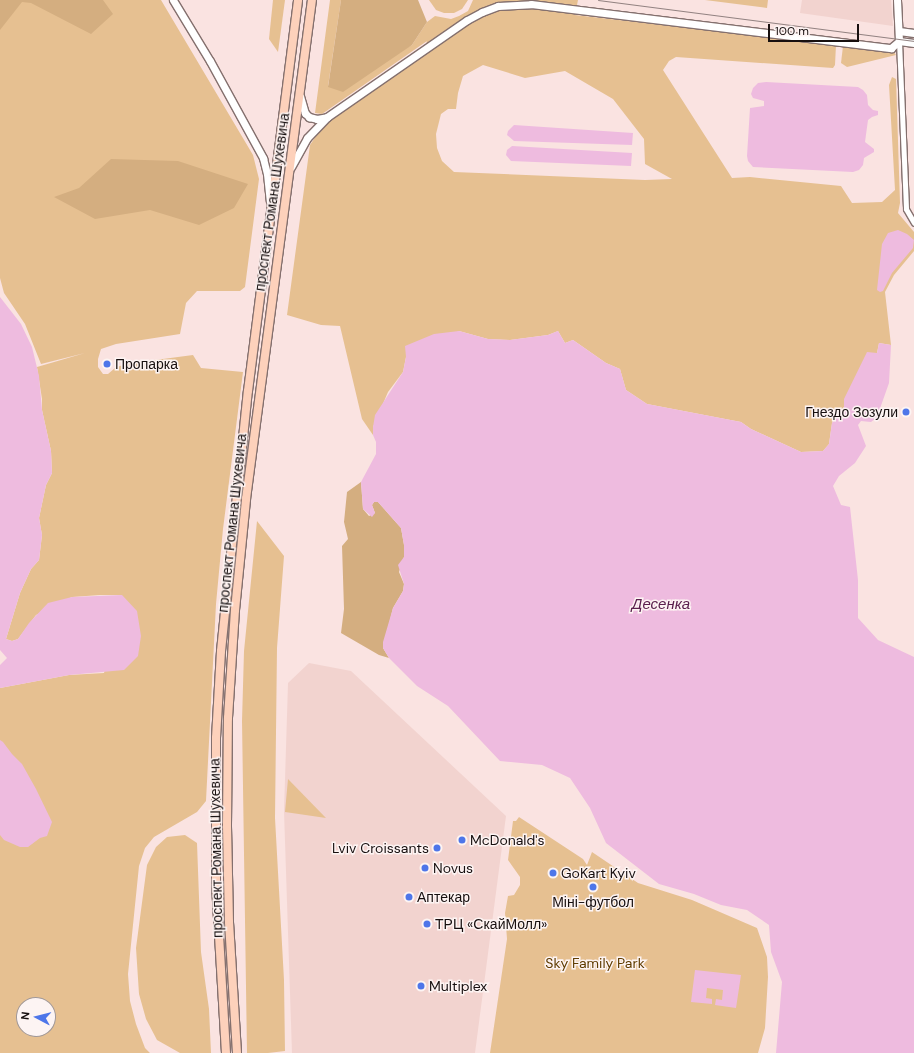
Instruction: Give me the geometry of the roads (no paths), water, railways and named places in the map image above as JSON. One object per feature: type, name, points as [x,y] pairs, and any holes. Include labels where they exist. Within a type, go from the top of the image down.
[{"type":"main road","points":[[173,0],[210,61],[263,158],[267,174],[271,214]]},
{"type":"main road","name":"проспект Романа Шухевича","points":[[226,1053],[216,885],[217,709],[237,493],[298,0]]},
{"type":"main road","name":"проспект Романа Шухевича","points":[[236,1053],[229,922],[227,763],[229,692],[235,610],[246,499],[312,0]]},
{"type":"main road","points":[[897,0],[899,42]]},
{"type":"main road","points":[[290,169],[307,138],[327,117],[467,20],[482,12],[510,4],[538,5],[890,48],[899,42],[914,43]]},
{"type":"main road","points":[[899,31],[914,33]]},
{"type":"main road","points":[[300,96],[305,113],[309,117],[317,119],[327,117]]},
{"type":"street","points":[[899,42],[906,210],[914,223]]},
{"type":"water","points":[[766,82],[858,87],[863,90],[867,95],[868,105],[873,110],[878,111],[878,115],[868,120],[865,142],[874,149],[874,152],[864,158],[863,165],[859,170],[853,172],[753,167],[748,161],[747,156],[750,108],[764,106],[764,101],[753,98],[751,94],[753,88],[758,83]]},
{"type":"water","points":[[514,125],[633,133],[632,145],[514,141],[507,135],[508,131]]},
{"type":"water","points":[[512,146],[632,153],[631,166],[511,161],[506,155],[507,150]]},
{"type":"water","points":[[898,230],[907,234],[914,240],[913,248],[892,273],[883,291],[880,292],[877,290],[882,244],[888,233]]},
{"type":"water","points":[[0,297],[21,324],[32,347],[39,376],[42,410],[51,451],[52,473],[46,485],[39,518],[42,535],[39,560],[31,569],[20,593],[6,639],[12,641],[18,639],[29,623],[48,603],[72,597],[122,595],[137,611],[141,636],[138,656],[124,670],[69,675],[0,688],[0,665],[7,658],[0,650]]},
{"type":"water","name":"Десенка","points":[[459,331],[488,339],[510,340],[548,335],[558,331],[565,343],[573,340],[606,363],[620,369],[626,390],[647,404],[741,422],[751,429],[801,452],[823,451],[829,444],[832,423],[844,407],[844,399],[867,352],[877,353],[879,343],[891,345],[889,383],[877,417],[871,422],[861,421],[858,425],[866,446],[855,463],[839,476],[833,486],[841,505],[850,507],[858,580],[858,618],[878,640],[914,657],[914,1053],[776,1053],[782,982],[771,952],[769,925],[747,910],[721,905],[694,894],[659,884],[606,843],[590,808],[570,778],[542,765],[500,761],[448,706],[417,686],[389,658],[383,648],[383,642],[393,608],[403,591],[404,584],[398,565],[404,557],[404,545],[401,528],[378,502],[374,502],[372,505],[375,513],[372,517],[363,509],[361,482],[376,454],[376,442],[373,435],[375,415],[403,372],[406,357],[405,346],[434,334]]},
{"type":"water","points":[[0,740],[22,764],[52,822],[47,836],[40,838],[28,847],[20,847],[4,840],[0,835]]},
{"type":"water","points":[[695,970],[741,975],[736,1008],[715,1005],[716,999],[722,1000],[723,990],[707,988],[706,998],[712,999],[712,1004],[691,1002]]},
{"type":"tram line","points":[[598,0],[914,41]]},
{"type":"place","name":"Пропарка","points":[[107,364]]},
{"type":"place","name":"Гнездо Зозули","points":[[906,412]]},
{"type":"place","name":"McDonald's","points":[[462,840]]},
{"type":"place","name":"Lviv Croissants","points":[[437,848]]},
{"type":"place","name":"Novus","points":[[425,868]]},
{"type":"place","name":"GoKart Kyiv","points":[[553,873]]},
{"type":"place","name":"Міні-футбол","points":[[593,887]]},
{"type":"place","name":"Аптекар","points":[[409,897]]},
{"type":"place","name":"ТРЦ «СкайМолл»","points":[[427,924]]},
{"type":"place","name":"Multiplex","points":[[421,986]]},
{"type":"park label","name":"Sky Family Park","points":[[595,963]]}]
